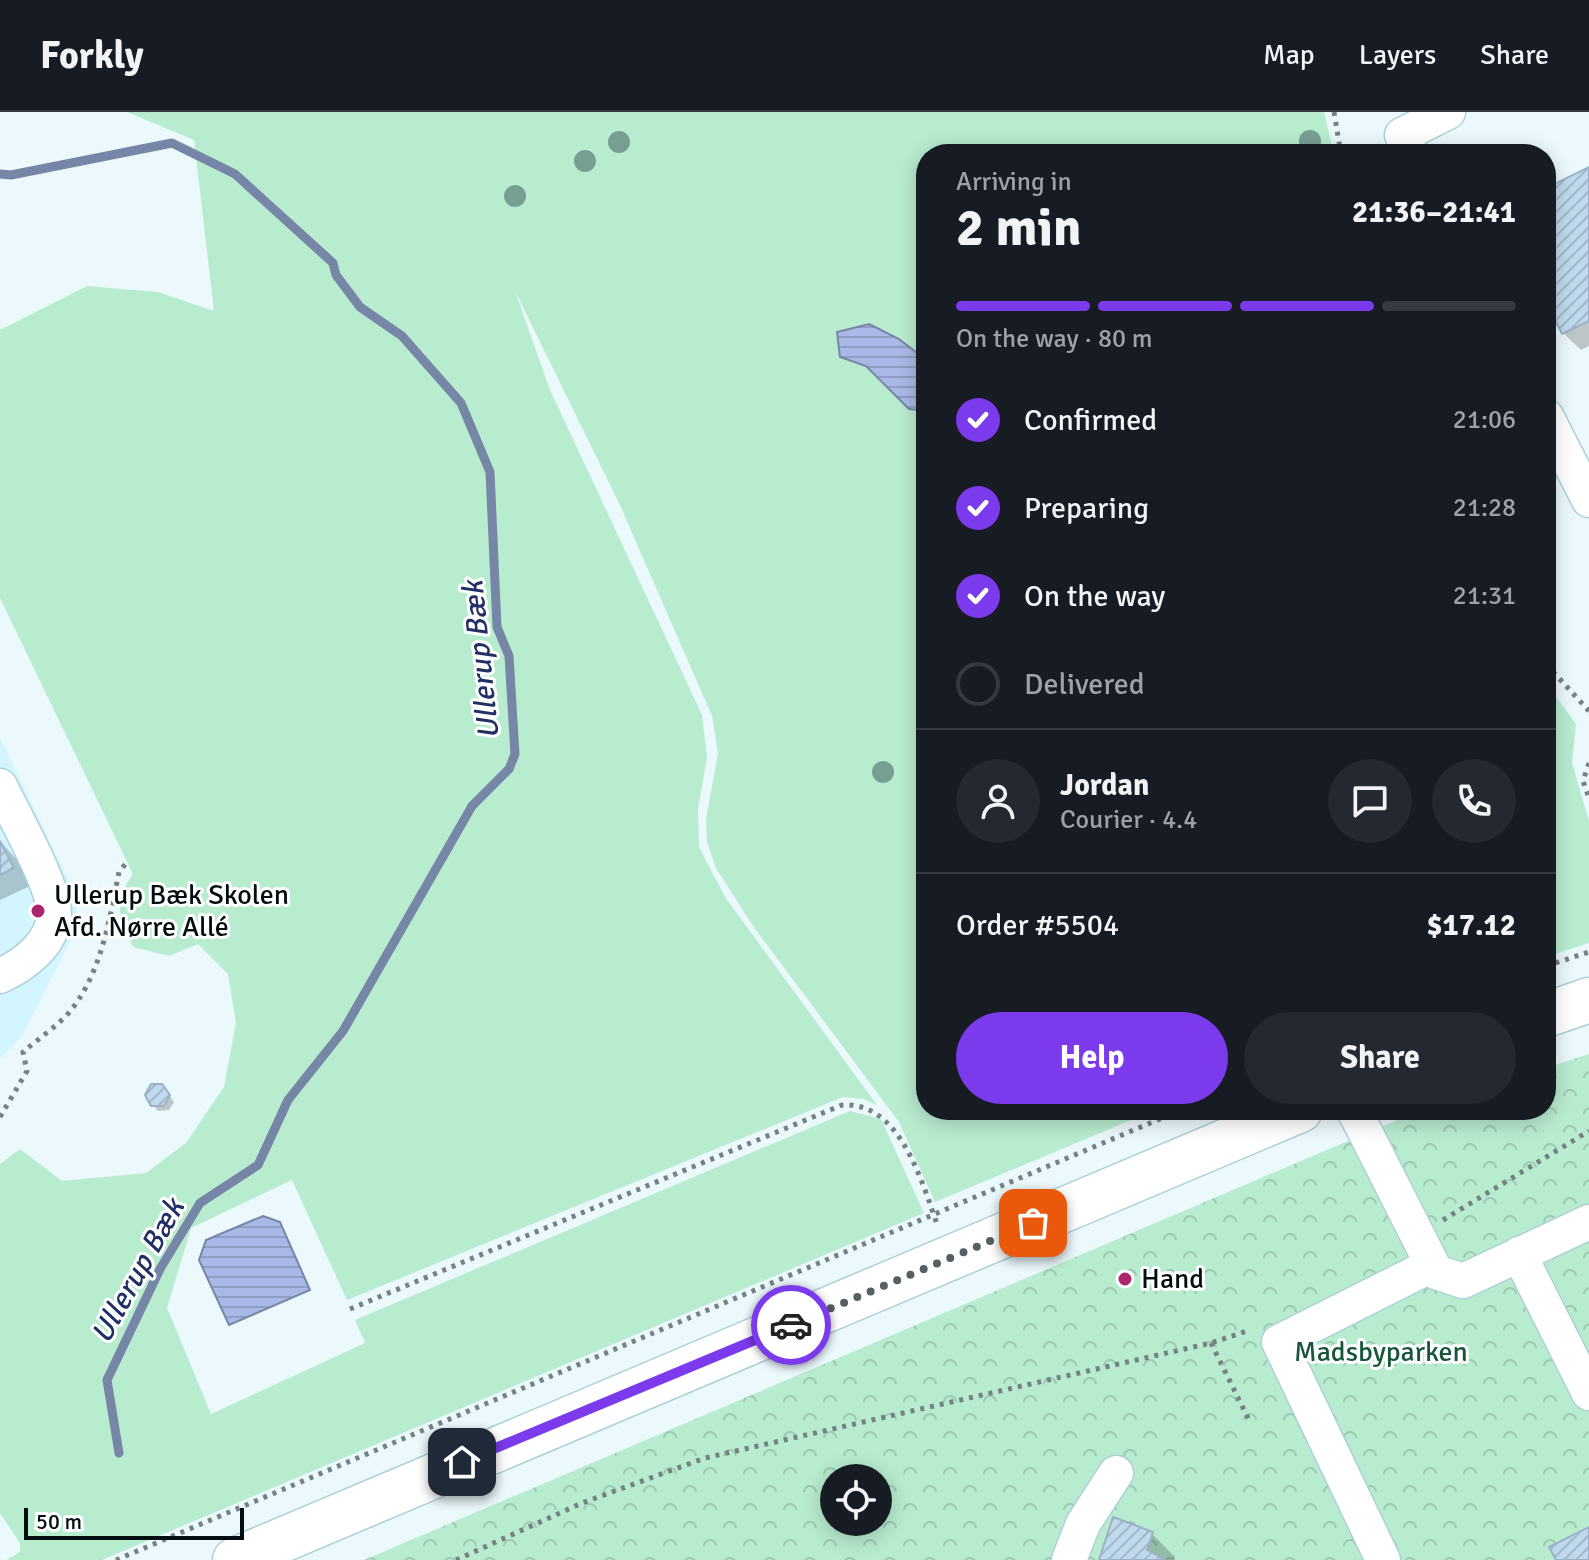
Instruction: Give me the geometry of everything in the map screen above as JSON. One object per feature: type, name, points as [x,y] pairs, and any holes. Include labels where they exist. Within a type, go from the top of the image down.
[{"type":"main road","points":[[1556,1012],[1589,1000]]},
{"type":"main road","points":[[235,1560],[1276,1120]]},
{"type":"street","points":[[1406,144],[1402,135],[1448,112]]},
{"type":"street","points":[[1556,436],[1589,500]]},
{"type":"street","points":[[0,786],[50,893],[55,914],[38,950],[23,965],[0,976]]},
{"type":"street","points":[[1359,1120],[1436,1272],[1463,1281],[1589,1222]]},
{"type":"street","points":[[1383,1560],[1279,1342],[1423,1251]]},
{"type":"street","points":[[1519,1254],[1589,1393]]},
{"type":"street","points":[[1069,1560],[1083,1524],[1116,1473]]},
{"type":"path","points":[[1334,112],[1339,144]]},
{"type":"path","points":[[1556,675],[1589,711]]},
{"type":"path","points":[[1589,763],[1583,781],[1589,798]]},
{"type":"path","points":[[0,1117],[27,1071],[23,1052],[67,1015],[91,974],[100,955],[119,872],[127,862]]},
{"type":"path","points":[[1556,963],[1589,952]]},
{"type":"path","points":[[350,1309],[842,1105],[874,1110],[893,1126],[934,1216],[949,1258]]},
{"type":"path","points":[[116,1560],[1158,1120]]},
{"type":"path","points":[[1423,1251],[1589,1131]]},
{"type":"path","points":[[456,1560],[582,1503],[705,1458],[1211,1343],[1253,1328]]},
{"type":"path","points":[[1211,1343],[1250,1422]]},
{"type":"shaded area","name":"Ullerup Bæk Skolen Afd. Nørre Allé","points":[[0,738],[76,896],[78,926],[22,1036],[0,1059]]},
{"type":"green space","points":[[127,112],[1324,112],[1332,144],[916,144],[916,1120],[1131,1120],[935,1202],[899,1122],[753,926],[716,868],[707,842],[706,819],[718,753],[712,716],[619,503],[515,291],[550,390],[702,715],[707,757],[698,809],[699,847],[725,897],[877,1105],[863,1099],[843,1097],[347,1300],[292,1180],[191,1228],[167,1308],[211,1414],[365,1343],[355,1320],[850,1111],[881,1119],[924,1213],[102,1560],[6,1560],[20,1552],[20,1543],[0,1513],[0,1164],[20,1149],[62,1181],[146,1173],[186,1143],[224,1087],[236,1023],[228,974],[198,944],[169,956],[133,947],[121,918],[120,902],[133,874],[0,598],[0,330],[87,286],[158,292],[214,311],[194,140]]},
{"type":"green space","points":[[1556,697],[1576,724],[1572,763],[1589,821],[1589,943],[1556,954]]},
{"type":"green space","name":"Madsbyparken","points":[[1589,1054],[1589,1560],[364,1560],[1397,1120],[1556,1120],[1556,1065]]},
{"type":"water","points":[[869,324],[899,339],[916,352],[916,410],[909,409],[866,366],[840,357],[837,332]]},
{"type":"water","points":[[263,1216],[280,1222],[310,1290],[229,1325],[199,1260],[206,1240]]},
{"type":"building","points":[[1589,167],[1589,321],[1562,334],[1556,322],[1556,183]]},
{"type":"building","points":[[0,841],[14,868],[0,875]]},
{"type":"building","points":[[151,1084],[162,1084],[170,1095],[164,1106],[151,1106],[145,1095]]},
{"type":"building","points":[[1113,1517],[1153,1532],[1147,1550],[1166,1560],[1099,1560]]},
{"type":"building","points":[[1589,1527],[1589,1560],[1556,1560],[1549,1547]]},
{"type":"waterway","name":"Ullerup Bæk","points":[[0,174],[11,175],[172,143],[235,174],[333,263],[336,275],[360,307],[402,336],[461,403],[490,472],[497,627],[509,656],[515,754],[509,769],[472,806],[343,1031],[288,1100],[258,1165],[200,1203],[160,1269],[107,1380],[119,1453]]},
{"type":"way so far","points":[[791,1325],[1033,1223]]},
{"type":"place","name":"Ullerup Bæk Skolen Afd. Nørre Allé","points":[[38,911]]},
{"type":"place","name":"Hand","points":[[1125,1279]]},
{"type":"route","points":[[462,1462],[791,1325]]}]
